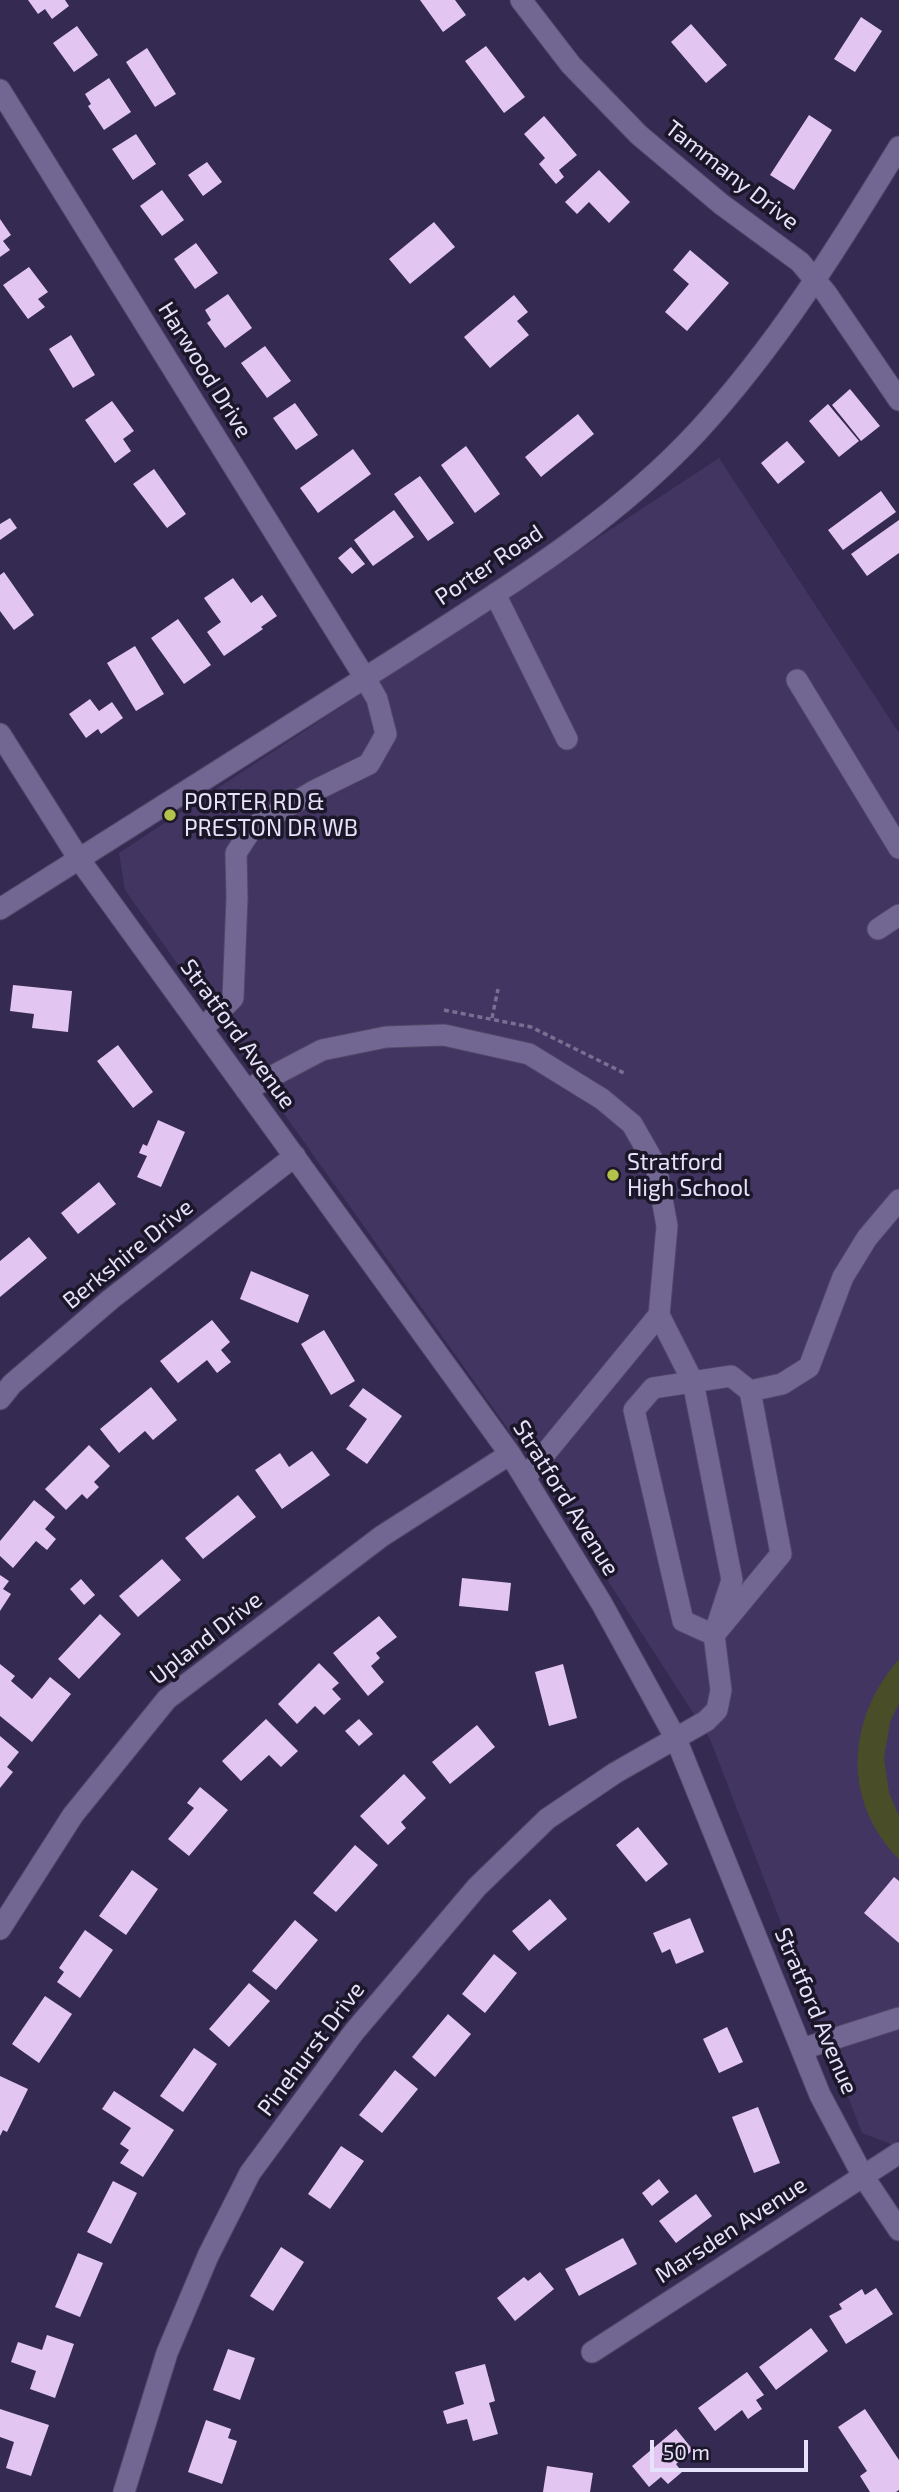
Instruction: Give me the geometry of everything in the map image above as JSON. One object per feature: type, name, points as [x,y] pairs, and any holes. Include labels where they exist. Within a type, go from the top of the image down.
[{"type":"street","name":"Tammany Drive","points":[[521,0],[571,65],[639,135],[721,204],[800,262],[817,280],[899,400]]},
{"type":"street","name":"Harwood Drive","points":[[0,90],[365,678],[377,699],[386,734],[369,764],[253,827],[236,853],[237,911],[233,998],[202,1029]]},
{"type":"street","name":"Porter Road","points":[[0,909],[365,678],[593,527],[696,433],[759,360],[817,280],[899,147]]},
{"type":"street","points":[[495,594],[568,740]]},
{"type":"street","points":[[797,680],[899,848]]},
{"type":"street","name":"Stratford Avenue","points":[[0,734],[79,859],[510,1454],[602,1604],[676,1739],[820,2095],[863,2176],[899,2230]]},
{"type":"street","points":[[878,929],[899,915]]},
{"type":"street","points":[[246,1090],[322,1050],[386,1037],[444,1035],[529,1054],[602,1099],[632,1124],[656,1166],[667,1226],[659,1315],[693,1382],[732,1580],[714,1634]]},
{"type":"street","name":"Berkshire Drive","points":[[0,1399],[12,1384],[111,1299],[295,1156]]},
{"type":"street","points":[[750,1391],[782,1384],[809,1367],[843,1277],[867,1238],[899,1200]]},
{"type":"street","points":[[525,1478],[659,1315]]},
{"type":"street","points":[[731,1376],[750,1391],[781,1554],[714,1634],[683,1621],[634,1410],[653,1388],[731,1376]]},
{"type":"street","name":"Upland Drive","points":[[0,1929],[72,1815],[167,1699],[382,1536],[510,1454]]},
{"type":"street","name":"Pinehurst Drive","points":[[124,2492],[167,2353],[208,2256],[250,2173],[346,2042],[477,1887],[547,1819],[615,1773],[706,1721],[717,1710],[721,1690],[714,1634]]},
{"type":"street","points":[[802,2049],[899,2018]]},
{"type":"street","name":"Marsden Avenue","points":[[592,2352],[899,2153]]},
{"type":"path","points":[[486,1045],[498,989]]},
{"type":"shaded area","name":"Stratford High School","points":[[719,458],[899,733],[899,2140],[893,2145],[862,2133],[710,1739],[530,1460],[125,890],[119,853]]},
{"type":"green space","points":[[899,1659],[899,1703],[890,1722],[884,1758],[889,1793],[899,1816],[899,1859],[880,1836],[867,1811],[860,1786],[858,1759],[861,1733],[869,1707],[882,1682]]},
{"type":"building","points":[[28,0],[65,0],[69,6],[52,19],[45,9],[38,14]]},
{"type":"building","points":[[420,0],[455,0],[466,15],[443,32]]},
{"type":"building","points":[[861,17],[882,31],[855,72],[834,59]]},
{"type":"building","points":[[691,24],[727,65],[706,83],[671,42]]},
{"type":"building","points":[[77,26],[98,55],[74,72],[53,43]]},
{"type":"building","points":[[486,46],[525,97],[504,113],[465,61]]},
{"type":"building","points":[[147,48],[176,94],[155,107],[126,62]]},
{"type":"building","points":[[109,78],[131,112],[104,130],[88,106],[91,104],[85,94]]},
{"type":"building","points":[[809,115],[832,130],[794,190],[770,175]]},
{"type":"building","points":[[544,116],[577,155],[559,170],[564,177],[556,184],[539,164],[545,158],[524,134]]},
{"type":"building","points":[[136,134],[156,164],[133,180],[112,149]]},
{"type":"building","points":[[207,162],[222,182],[203,196],[188,175]]},
{"type":"building","points":[[599,170],[630,202],[609,223],[589,202],[577,214],[565,202]]},
{"type":"building","points":[[162,190],[184,220],[162,236],[140,206]]},
{"type":"building","points":[[0,219],[11,235],[3,241],[10,250],[0,257]]},
{"type":"building","points":[[434,222],[455,247],[410,284],[389,259]]},
{"type":"building","points":[[196,243],[218,273],[195,289],[174,259]]},
{"type":"building","points":[[690,250],[729,283],[687,331],[665,312],[689,284],[673,270]]},
{"type":"building","points":[[29,267],[48,292],[38,299],[45,307],[28,319],[3,285]]},
{"type":"building","points":[[228,294],[252,328],[225,348],[207,323],[211,320],[205,310]]},
{"type":"building","points":[[514,295],[528,312],[517,321],[529,335],[490,368],[464,337]]},
{"type":"building","points":[[71,335],[95,375],[73,388],[49,349]]},
{"type":"building","points":[[265,346],[291,381],[267,398],[241,363]]},
{"type":"building","points":[[850,389],[880,426],[861,441],[832,405]]},
{"type":"building","points":[[112,401],[134,431],[123,439],[131,451],[115,463],[85,420]]},
{"type":"building","points":[[295,403],[318,435],[296,450],[273,418]]},
{"type":"building","points":[[828,404],[859,441],[839,457],[809,421]]},
{"type":"building","points":[[578,414],[594,434],[541,477],[525,457]]},
{"type":"building","points":[[787,441],[805,462],[778,484],[761,463]]},
{"type":"building","points":[[466,446],[500,494],[475,513],[441,465]]},
{"type":"building","points":[[353,449],[371,474],[318,513],[300,488]]},
{"type":"building","points":[[154,469],[186,514],[167,528],[133,484]]},
{"type":"building","points":[[420,476],[454,523],[428,541],[394,494]]},
{"type":"building","points":[[881,491],[896,512],[843,550],[828,530]]},
{"type":"building","points":[[394,510],[414,537],[373,566],[354,540]]},
{"type":"building","points":[[10,518],[17,528],[0,540],[0,524]]},
{"type":"building","points":[[899,520],[899,553],[867,576],[851,554]]},
{"type":"building","points":[[351,547],[365,564],[352,574],[338,558]]},
{"type":"building","points":[[4,572],[34,615],[14,630],[0,611],[0,575]]},
{"type":"building","points":[[233,578],[251,603],[262,595],[277,616],[224,656],[207,632],[221,622],[204,598]]},
{"type":"building","points":[[178,619],[211,665],[184,684],[151,638]]},
{"type":"building","points":[[135,646],[164,694],[136,711],[107,663]]},
{"type":"building","points":[[90,699],[99,711],[112,702],[123,718],[101,734],[98,729],[86,738],[69,714]]},
{"type":"building","points":[[13,985],[72,991],[68,1032],[32,1028],[34,1014],[10,1011]]},
{"type":"building","points":[[118,1045],[153,1092],[133,1108],[97,1061]]},
{"type":"building","points":[[158,1120],[185,1132],[161,1187],[137,1177],[147,1156],[139,1153],[143,1144],[147,1146]]},
{"type":"building","points":[[99,1182],[116,1204],[78,1234],[61,1213]]},
{"type":"building","points":[[29,1237],[47,1258],[0,1297],[0,1261]]},
{"type":"building","points":[[251,1271],[309,1295],[298,1323],[240,1299]]},
{"type":"building","points":[[212,1320],[230,1342],[221,1350],[231,1362],[217,1373],[207,1360],[178,1383],[160,1361]]},
{"type":"building","points":[[324,1330],[355,1381],[331,1395],[301,1344]]},
{"type":"building","points":[[151,1387],[177,1420],[153,1440],[145,1431],[119,1453],[100,1429]]},
{"type":"building","points":[[363,1388],[402,1416],[367,1464],[346,1449],[367,1419],[349,1406]]},
{"type":"building","points":[[89,1445],[110,1466],[94,1482],[99,1487],[87,1499],[82,1494],[66,1510],[45,1489]]},
{"type":"building","points":[[312,1451],[330,1475],[282,1509],[255,1470],[280,1453],[289,1467]]},
{"type":"building","points":[[238,1495],[256,1517],[203,1559],[185,1538]]},
{"type":"building","points":[[34,1500],[55,1517],[45,1529],[56,1539],[47,1550],[36,1541],[13,1568],[0,1556],[0,1541]]},
{"type":"building","points":[[162,1559],[181,1580],[138,1617],[119,1596]]},
{"type":"building","points":[[0,1575],[9,1581],[3,1589],[11,1594],[0,1611]]},
{"type":"building","points":[[462,1578],[511,1583],[508,1611],[459,1606]]},
{"type":"building","points":[[81,1579],[95,1595],[84,1605],[70,1589]]},
{"type":"building","points":[[100,1614],[121,1634],[79,1679],[58,1659]]},
{"type":"building","points":[[379,1616],[397,1637],[376,1653],[380,1658],[371,1666],[384,1682],[368,1696],[333,1653]]},
{"type":"building","points":[[319,1663],[339,1683],[332,1689],[341,1699],[324,1715],[315,1706],[297,1724],[278,1704]]},
{"type":"building","points":[[0,1664],[15,1676],[11,1681],[32,1699],[50,1677],[71,1694],[32,1742],[0,1716]]},
{"type":"building","points":[[563,1664],[577,1718],[549,1726],[535,1672]]},
{"type":"building","points":[[266,1719],[298,1751],[281,1767],[269,1755],[241,1781],[222,1761]]},
{"type":"building","points":[[359,1719],[373,1734],[359,1746],[345,1731]]},
{"type":"building","points":[[477,1725],[495,1747],[450,1784],[432,1762]]},
{"type":"building","points":[[0,1736],[19,1752],[7,1767],[13,1772],[0,1788]]},
{"type":"building","points":[[404,1774],[426,1798],[401,1822],[406,1828],[388,1845],[360,1816]]},
{"type":"building","points":[[200,1787],[228,1810],[189,1856],[168,1839],[194,1808],[187,1803]]},
{"type":"building","points":[[638,1827],[668,1864],[646,1882],[616,1845]]},
{"type":"building","points":[[355,1845],[378,1865],[336,1912],[313,1893]]},
{"type":"building","points":[[132,1870],[158,1889],[126,1935],[99,1916]]},
{"type":"building","points":[[894,1877],[899,1881],[899,1943],[864,1913]]},
{"type":"building","points":[[550,1899],[567,1919],[529,1951],[512,1931]]},
{"type":"building","points":[[690,1918],[704,1952],[676,1964],[670,1949],[662,1953],[653,1933]]},
{"type":"building","points":[[295,1920],[318,1940],[276,1990],[252,1971]]},
{"type":"building","points":[[85,1930],[113,1950],[80,1998],[57,1982],[64,1972],[59,1968]]},
{"type":"building","points":[[494,1954],[517,1973],[485,2013],[462,1994]]},
{"type":"building","points":[[249,1983],[270,2001],[229,2047],[209,2029]]},
{"type":"building","points":[[45,1996],[72,2014],[39,2063],[12,2044]]},
{"type":"building","points":[[448,2014],[471,2034],[435,2077],[412,2057]]},
{"type":"building","points":[[727,2027],[743,2062],[719,2073],[703,2039]]},
{"type":"building","points":[[194,2048],[217,2064],[183,2112],[160,2096]]},
{"type":"building","points":[[395,2070],[418,2089],[382,2133],[359,2115]]},
{"type":"building","points":[[0,2076],[28,2089],[7,2132],[3,2130],[0,2136]]},
{"type":"building","points":[[114,2091],[174,2130],[143,2177],[120,2163],[129,2150],[120,2144],[131,2128],[102,2109]]},
{"type":"building","points":[[758,2107],[780,2163],[754,2173],[732,2117]]},
{"type":"building","points":[[341,2146],[364,2161],[330,2209],[308,2194]]},
{"type":"building","points":[[659,2179],[669,2192],[652,2206],[642,2193]]},
{"type":"building","points":[[113,2181],[137,2193],[111,2244],[87,2232]]},
{"type":"building","points":[[696,2194],[712,2216],[676,2243],[659,2221]]},
{"type":"building","points":[[623,2238],[637,2264],[579,2296],[565,2269]]},
{"type":"building","points":[[281,2247],[304,2262],[273,2311],[250,2296]]},
{"type":"building","points":[[78,2253],[103,2263],[80,2317],[55,2307]]},
{"type":"building","points":[[540,2272],[554,2289],[515,2321],[497,2298],[524,2277],[528,2281]]},
{"type":"building","points":[[876,2288],[893,2314],[846,2344],[829,2316],[842,2309],[839,2304],[862,2289],[865,2295]]},
{"type":"building","points":[[811,2328],[828,2351],[776,2390],[759,2367]]},
{"type":"building","points":[[47,2335],[74,2344],[55,2398],[30,2389],[36,2371],[11,2362],[18,2342],[42,2350]]},
{"type":"building","points":[[228,2349],[255,2358],[240,2400],[213,2390]]},
{"type":"building","points":[[485,2364],[495,2401],[489,2403],[498,2434],[473,2441],[467,2419],[447,2424],[443,2411],[464,2404],[455,2372]]},
{"type":"building","points":[[747,2372],[764,2395],[756,2400],[762,2409],[748,2419],[742,2410],[715,2431],[698,2408]]},
{"type":"building","points":[[0,2409],[49,2425],[31,2476],[6,2468],[14,2442],[0,2437]]},
{"type":"building","points":[[865,2409],[899,2460],[899,2490],[896,2492],[870,2492],[860,2476],[867,2471],[838,2427]]},
{"type":"building","points":[[206,2420],[231,2429],[228,2438],[237,2441],[222,2484],[188,2472]]},
{"type":"building","points":[[676,2429],[693,2450],[676,2464],[682,2472],[668,2484],[661,2477],[649,2487],[632,2466]]},
{"type":"building","points":[[547,2466],[593,2473],[590,2492],[543,2492]]},
{"type":"place","name":"PORTER RD & PRESTON DR WB","points":[[170,815]]},
{"type":"place","name":"Stratford High School","points":[[613,1175]]}]
